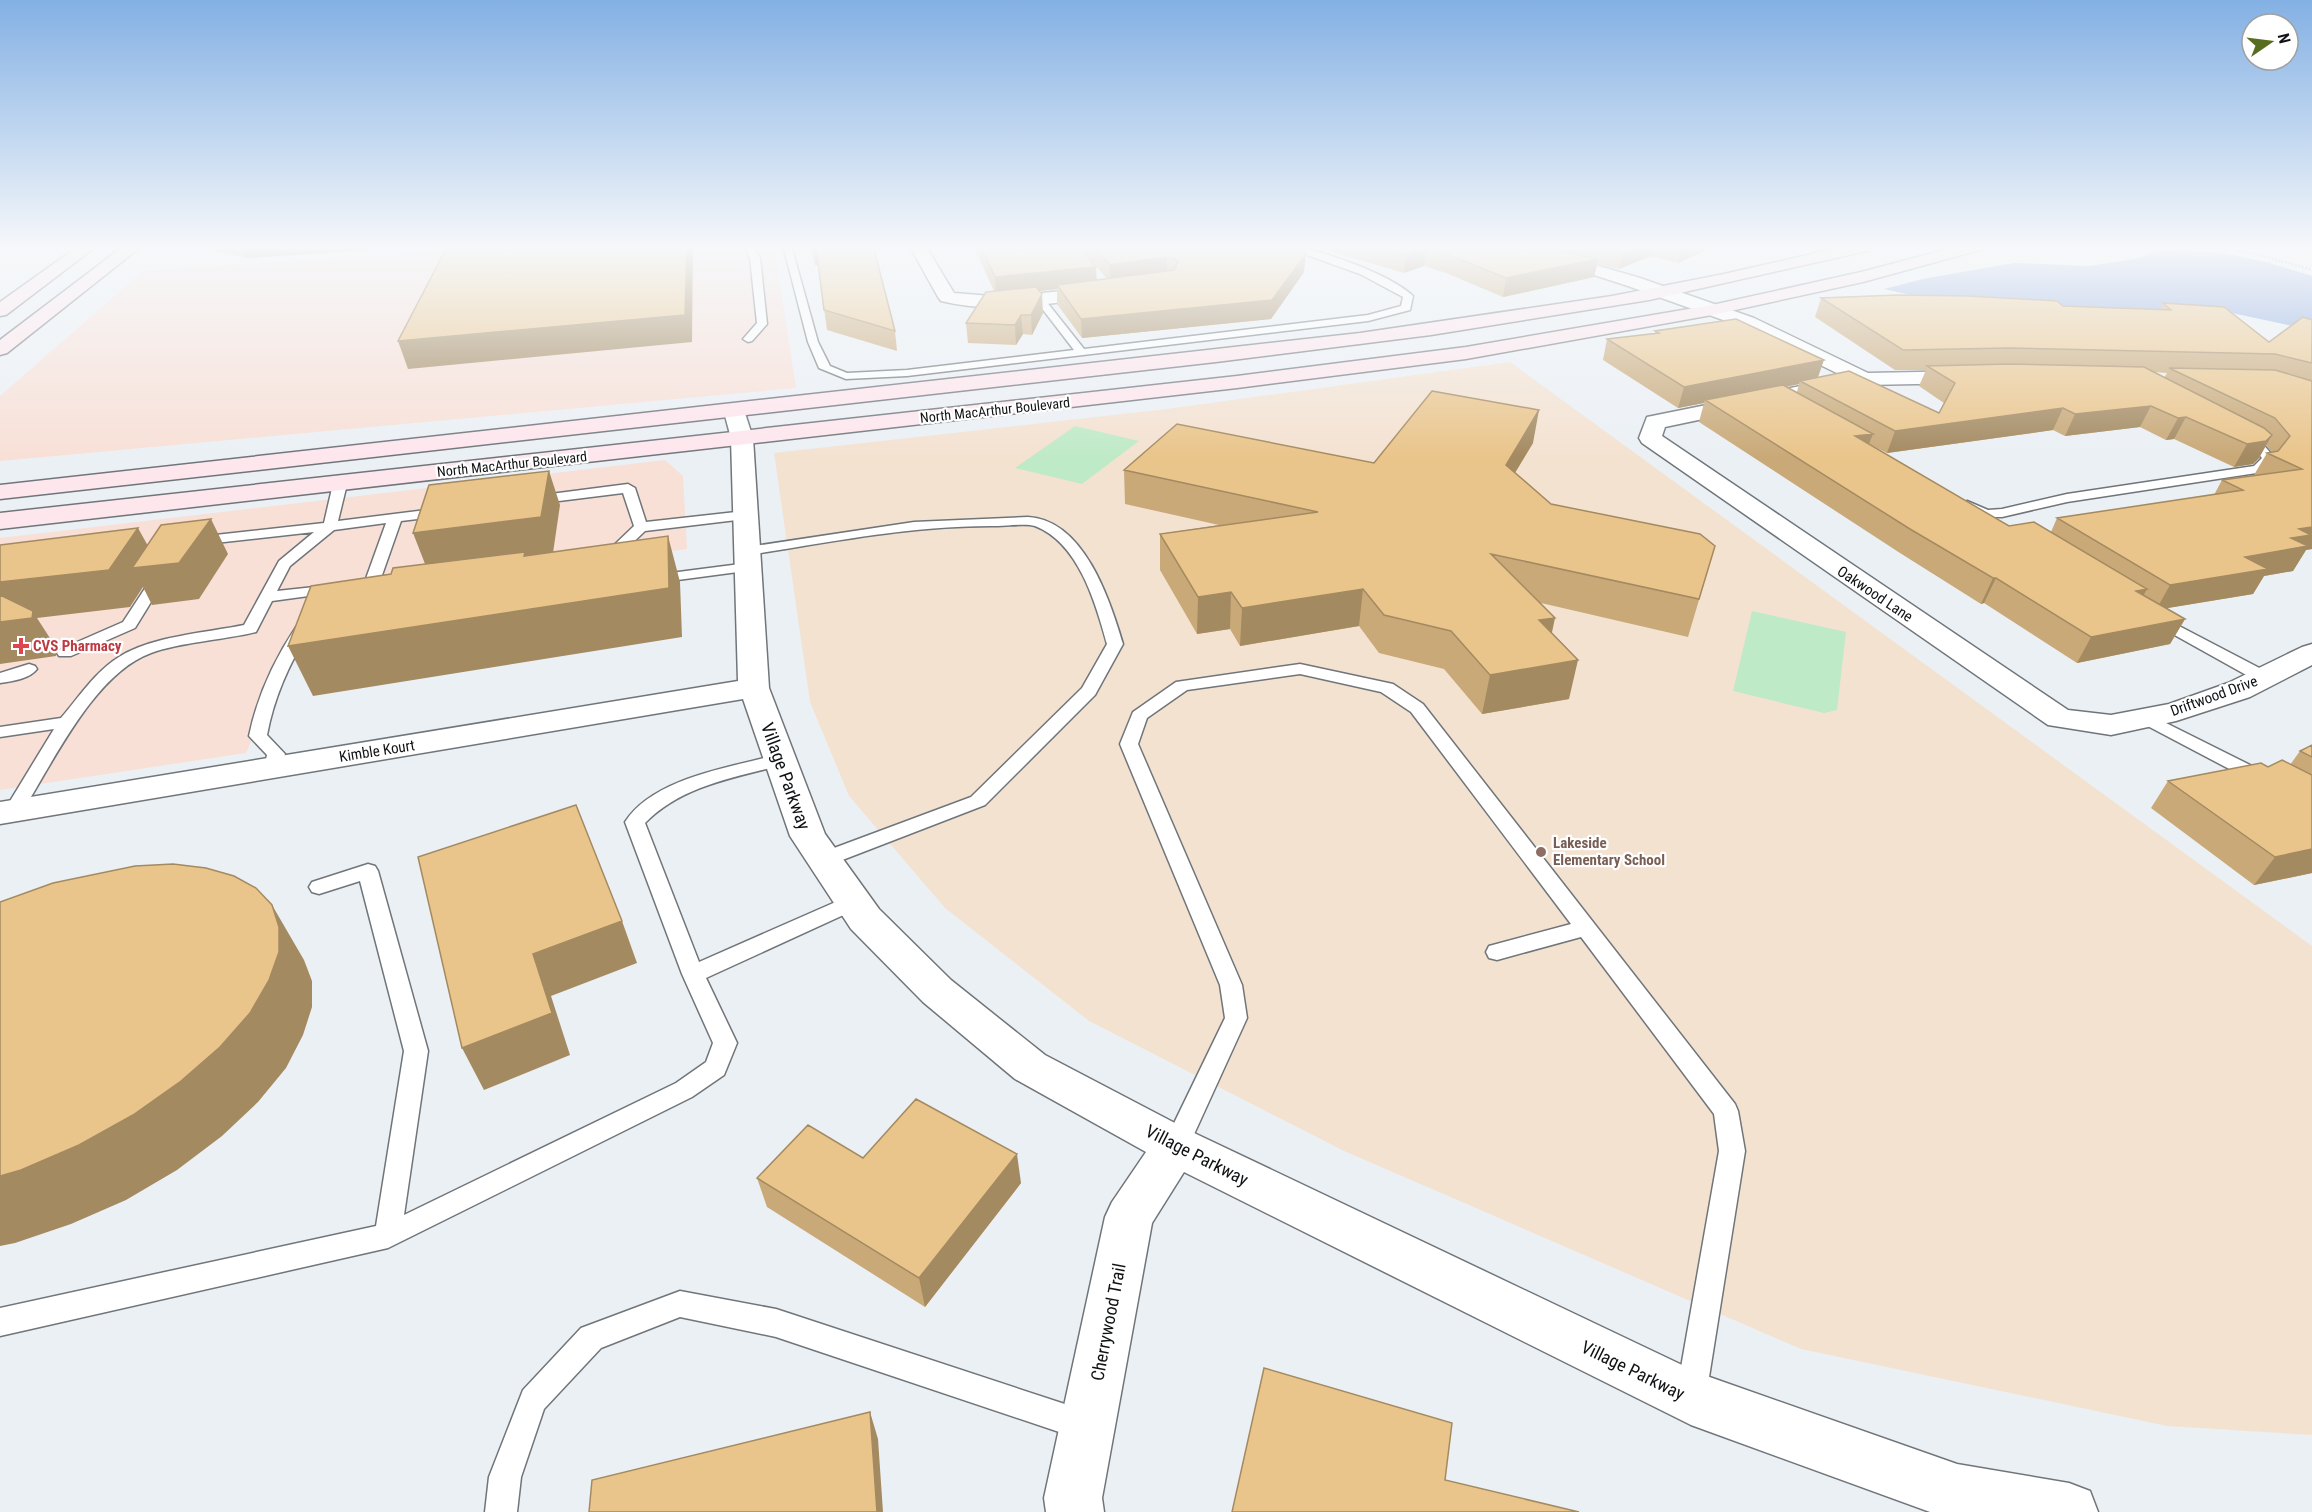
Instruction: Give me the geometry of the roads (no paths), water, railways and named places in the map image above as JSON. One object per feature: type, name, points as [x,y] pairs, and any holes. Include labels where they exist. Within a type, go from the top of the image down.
[{"type":"main road","points":[[0,349],[44,316]]},
{"type":"main road","name":"North MacArthur Boulevard","points":[[0,521],[340,483],[1212,356],[1399,334],[1526,316]]},
{"type":"main road","name":"North MacArthur Boulevard","points":[[0,492],[351,453],[739,425],[1238,382],[1466,353],[1680,316]]},
{"type":"main road","points":[[1212,356],[1238,382]]},
{"type":"main road","points":[[340,483],[351,453]]},
{"type":"street","points":[[1728,316],[1747,322],[1865,379]]},
{"type":"street","points":[[1771,397],[1865,379],[1989,377]]},
{"type":"street","name":"Oakwood Lane","points":[[1771,397],[1655,422],[1650,438],[2059,718],[2111,725]]},
{"type":"street","name":"Village Parkway","points":[[739,425],[754,688],[808,836],[865,919],[937,991],[1030,1067],[1176,1146],[1691,1398],[1957,1493],[2069,1512]]},
{"type":"street","name":"Driftwood Drive","points":[[2111,725],[2176,712],[2239,690],[2312,653]]},
{"type":"street","name":"Kimble Kourt","points":[[6,812],[754,688]]},
{"type":"street","name":"Cherrywood Trail","points":[[1075,1512],[1073,1498],[1129,1217],[1176,1146]]},
{"type":"lane","points":[[748,339],[762,324],[761,316]]},
{"type":"lane","points":[[806,316],[813,342],[825,368],[846,376],[907,373],[1377,316]]},
{"type":"lane","points":[[1052,316],[1081,352]]},
{"type":"lane","points":[[1771,397],[1791,408]]},
{"type":"lane","points":[[1986,514],[2002,513],[2067,498],[2258,469],[2269,458],[2257,445],[2228,430]]},
{"type":"lane","points":[[6,812],[67,722],[101,681],[123,661],[147,649],[249,629],[284,564],[330,526],[340,483]]},
{"type":"lane","points":[[523,502],[628,488],[641,527]]},
{"type":"lane","points":[[1951,496],[2005,526]]},
{"type":"lane","points":[[181,543],[453,510]]},
{"type":"lane","points":[[359,585],[395,518]]},
{"type":"lane","points":[[642,581],[747,544],[972,520],[1039,523],[1074,550],[1100,591],[1115,644],[1089,691],[978,801],[825,859]]},
{"type":"lane","points":[[641,527],[747,544]]},
{"type":"lane","points":[[592,554],[616,551],[641,527]]},
{"type":"lane","points":[[65,653],[129,624],[170,561]]},
{"type":"lane","points":[[267,597],[406,579]]},
{"type":"lane","points":[[2140,610],[2263,677]]},
{"type":"lane","points":[[273,768],[276,754],[258,736],[261,720],[292,645],[303,628],[315,622]]},
{"type":"lane","points":[[0,678],[13,676],[29,669]]},
{"type":"lane","points":[[1176,1146],[1236,1018],[1231,985],[1129,744],[1139,716],[1182,686],[1300,669],[1387,688],[1417,708],[1726,1111],[1732,1151],[1691,1398]]},
{"type":"lane","points":[[2146,718],[2281,789]]},
{"type":"lane","points":[[0,732],[67,722]]},
{"type":"lane","points":[[0,1322],[388,1236],[684,1090],[716,1068],[725,1042],[693,975],[635,822],[646,808],[677,789],[780,760]]},
{"type":"lane","points":[[319,886],[368,871],[416,1051],[388,1236]]},
{"type":"lane","points":[[693,975],[854,902]]},
{"type":"lane","points":[[1497,952],[1586,928]]},
{"type":"lane","points":[[501,1512],[505,1477],[533,1400],[591,1338],[680,1304],[776,1323],[1088,1426]]},
{"type":"water","points":[[2244,316],[2312,316],[2312,330]]},
{"type":"place","name":"CVS Pharmacy","points":[[21,646]]},
{"type":"place","name":"Lakeside Elementary School","points":[[1541,852]]}]
